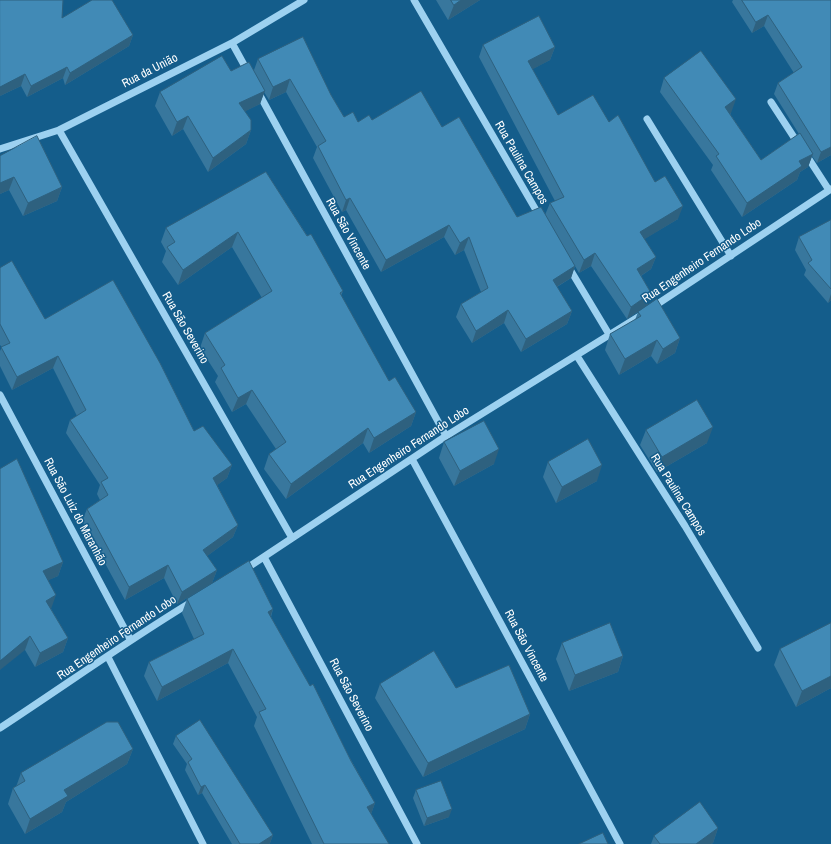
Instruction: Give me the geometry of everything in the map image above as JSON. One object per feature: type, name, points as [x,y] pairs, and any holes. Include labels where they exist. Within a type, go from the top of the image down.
[{"type":"street","name":"Rua da União","points":[[0,149],[59,130],[232,43],[304,0]]},
{"type":"street","name":"Rua Paulina Campos","points":[[414,0],[546,226]]},
{"type":"street","points":[[232,43],[251,78]]},
{"type":"street","name":"Rua São Vincente","points":[[255,85],[446,436]]},
{"type":"street","points":[[771,102],[830,189]]},
{"type":"street","points":[[647,119],[731,256]]},
{"type":"street","name":"Rua São Severino","points":[[59,130],[292,538]]},
{"type":"street","name":"Rua Engenheiro Fernando Lobo","points":[[237,574],[446,436],[610,336],[830,189]]},
{"type":"street","points":[[566,261],[610,336]]},
{"type":"street","name":"Rua Paulina Campos","points":[[577,356],[685,526],[758,648]]},
{"type":"street","name":"Rua São Luiz do Maranhão","points":[[0,395],[130,639]]},
{"type":"street","name":"Rua São Vincente","points":[[412,459],[620,844]]},
{"type":"street","name":"Rua São Severino","points":[[264,557],[417,844]]},
{"type":"street","name":"Rua Engenheiro Fernando Lobo","points":[[0,728],[108,657],[130,639],[197,598]]},
{"type":"street","points":[[108,657],[203,844]]},
{"type":"building","points":[[0,0],[63,0],[62,18],[92,0],[112,0],[133,35],[70,73],[67,67],[31,86],[25,74],[0,87]]},
{"type":"building","points":[[451,0],[461,0],[454,5]]},
{"type":"building","points":[[742,0],[831,0],[831,147],[821,152],[778,83],[802,67],[768,15],[756,22]]},
{"type":"building","points":[[539,16],[555,47],[528,61],[558,115],[593,95],[609,122],[618,115],[655,182],[665,176],[683,206],[640,232],[656,257],[637,269],[651,293],[631,307],[595,253],[584,260],[550,203],[564,197],[483,45]]},
{"type":"building","points":[[303,37],[331,95],[344,117],[353,112],[358,122],[369,115],[372,120],[421,91],[442,127],[459,117],[517,217],[541,207],[575,266],[553,280],[572,311],[526,339],[508,310],[476,331],[461,304],[488,288],[469,237],[460,243],[449,225],[386,260],[350,198],[346,200],[318,146],[326,141],[290,79],[273,87],[258,59]]},
{"type":"building","points":[[701,51],[736,99],[725,107],[761,160],[800,133],[813,154],[799,161],[802,166],[747,203],[716,156],[719,154],[664,78]]},
{"type":"building","points":[[222,56],[231,71],[249,62],[265,91],[239,103],[251,120],[251,130],[213,158],[188,116],[177,122],[160,92]]},
{"type":"building","points":[[37,136],[62,187],[28,203],[14,177],[0,183],[0,156]]},
{"type":"building","points":[[266,172],[307,236],[311,234],[343,291],[340,293],[389,381],[395,377],[416,412],[374,438],[368,428],[291,484],[269,454],[286,442],[252,390],[238,398],[221,368],[225,365],[205,333],[272,291],[238,232],[183,270],[167,247],[175,242],[166,228]]},
{"type":"building","points":[[831,220],[831,289],[808,263],[812,260],[799,237]]},
{"type":"building","points":[[12,261],[45,319],[113,280],[160,363],[194,431],[203,426],[232,465],[213,478],[238,525],[203,550],[217,570],[182,592],[168,565],[129,587],[87,509],[108,495],[101,482],[108,478],[70,420],[86,410],[58,356],[17,377],[1,347],[10,343],[0,324],[0,268]]},
{"type":"building","points":[[657,299],[680,338],[663,349],[657,340],[625,359],[610,334],[641,316],[638,312]]},
{"type":"building","points":[[697,400],[713,427],[662,457],[646,430]]},
{"type":"building","points":[[484,421],[499,449],[460,471],[444,442]]},
{"type":"building","points":[[588,439],[602,465],[562,487],[548,462]]},
{"type":"building","points":[[17,459],[63,562],[43,571],[56,595],[46,601],[68,638],[40,653],[30,636],[0,661],[0,469]]},
{"type":"building","points":[[249,561],[273,609],[268,612],[310,686],[313,684],[351,761],[375,803],[367,807],[389,844],[324,844],[259,712],[266,709],[233,649],[162,687],[149,662],[204,634],[187,599]]},
{"type":"building","points":[[610,623],[623,656],[575,675],[562,643]]},
{"type":"building","points":[[831,623],[831,676],[802,691],[780,649]]},
{"type":"building","points":[[434,651],[456,688],[509,665],[530,714],[428,763],[380,684]]},
{"type":"building","points":[[200,720],[273,835],[259,844],[240,844],[205,785],[201,787],[188,762],[192,759],[176,736]]},
{"type":"building","points":[[107,722],[118,722],[133,749],[64,790],[68,796],[30,819],[13,788],[25,781],[21,773]]},
{"type":"building","points":[[441,781],[452,809],[427,818],[416,790]]},
{"type":"building","points":[[700,802],[718,828],[696,844],[660,844],[654,836]]},
{"type":"building","points":[[603,833],[608,844],[579,844]]}]
